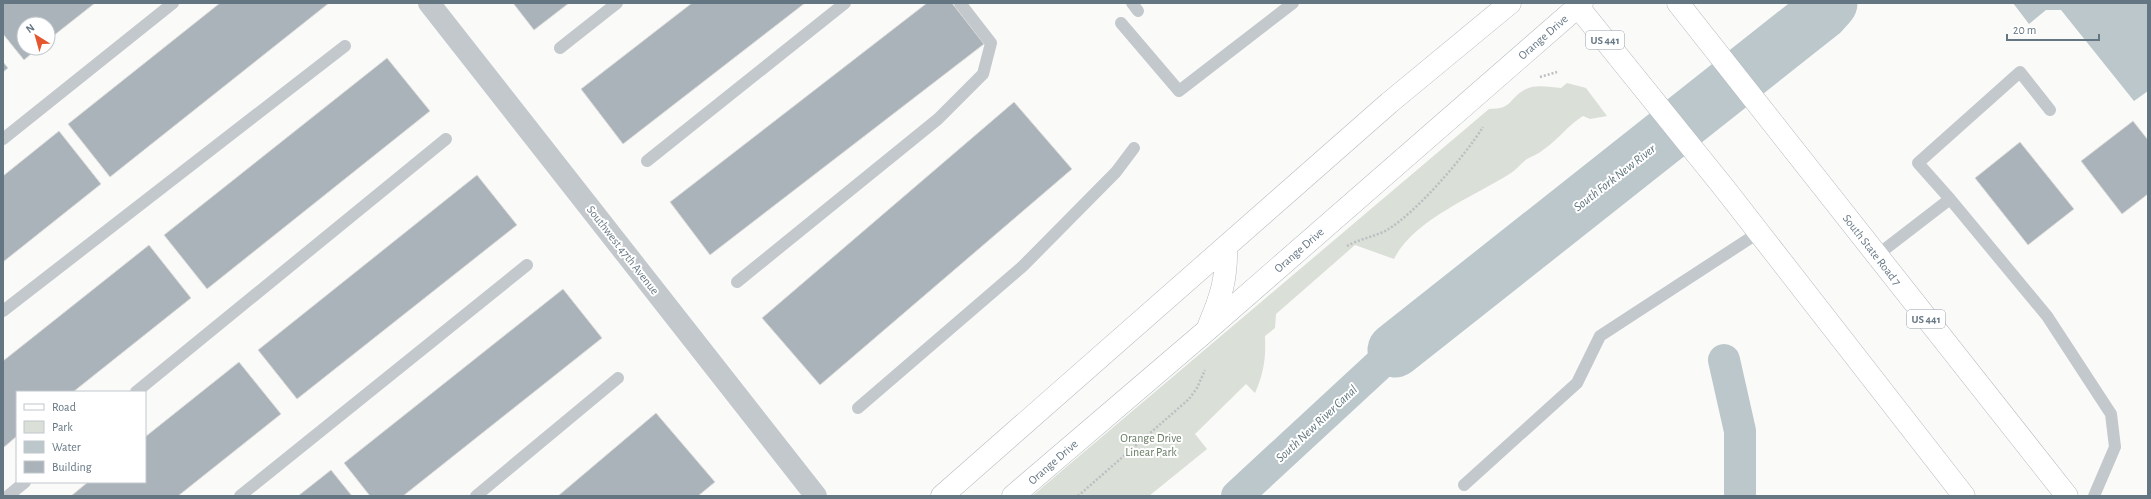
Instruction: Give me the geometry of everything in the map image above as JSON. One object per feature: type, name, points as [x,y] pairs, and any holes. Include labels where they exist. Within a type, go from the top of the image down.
[{"type":"street","name":"Southwest 47th Avenue","points":[[429,3],[816,496]]},
{"type":"street","points":[[942,496],[1389,103],[1510,3]]},
{"type":"street","name":"South State Road 7","points":[[1678,3],[2066,496]]},
{"type":"street","name":"US 441","points":[[1579,4],[1631,73],[1725,189],[1964,496]]},
{"type":"street","name":"Orange Drive","points":[[1013,496],[1206,331],[1579,4]]},
{"type":"street","points":[[1206,331],[1222,295],[1227,268],[1226,246]]},
{"type":"lane","points":[[3,139],[173,3]]},
{"type":"lane","points":[[560,48],[617,3]]},
{"type":"lane","points":[[647,161],[845,3]]},
{"type":"lane","points":[[737,282],[938,119],[983,74],[991,43],[960,3]]},
{"type":"lane","points":[[1121,23],[1179,91],[1293,3]]},
{"type":"lane","points":[[3,311],[345,46]]},
{"type":"lane","points":[[2050,110],[2020,72],[1918,163],[1950,199],[2047,316],[2112,414],[2115,447],[2094,496]]},
{"type":"lane","points":[[137,391],[446,139]]},
{"type":"lane","points":[[858,408],[1023,266],[1116,172],[1134,148]]},
{"type":"lane","points":[[1876,256],[1950,199]]},
{"type":"lane","points":[[1464,485],[1576,383],[1600,336],[1758,233]]},
{"type":"lane","points":[[240,496],[527,264]]},
{"type":"lane","points":[[476,496],[618,378]]},
{"type":"lane","points":[[8,496],[24,483]]},
{"type":"path","points":[[1538,78],[1557,72]]},
{"type":"path","points":[[1344,248],[1386,230],[1407,215],[1463,157],[1487,121]]},
{"type":"path","points":[[1078,496],[1189,399],[1197,388],[1207,364]]},
{"type":"green space","name":"Orange Drive Linear Park","points":[[1567,83],[1586,88],[1607,116],[1590,119],[1583,116],[1548,146],[1539,153],[1527,159],[1511,173],[1446,210],[1415,232],[1403,245],[1394,259],[1355,245],[1276,314],[1275,328],[1265,336],[1264,365],[1255,393],[1246,384],[1195,434],[1207,449],[1149,496],[1032,496],[1489,109],[1497,109],[1507,105],[1520,92],[1530,87],[1543,86],[1561,88]]},
{"type":"water","points":[[2013,3],[2148,3],[2148,91],[2134,101],[2061,10],[2046,10],[2029,24]]},
{"type":"building","points":[[3,3],[95,3],[56,34],[56,16],[16,16],[16,50],[3,34]]},
{"type":"building","points":[[220,3],[329,3],[110,177],[68,124]]},
{"type":"building","points":[[513,3],[569,3],[534,30]]},
{"type":"building","points":[[692,3],[805,3],[623,144],[581,89]]},
{"type":"building","points":[[927,3],[952,3],[984,44],[710,255],[670,202]]},
{"type":"building","points":[[21,56],[29,56],[24,60]]},
{"type":"building","points":[[387,58],[430,111],[207,289],[164,235]]},
{"type":"building","points":[[3,62],[8,68],[3,72]]},
{"type":"building","points":[[1014,102],[1072,169],[820,385],[762,318]]},
{"type":"building","points":[[2133,121],[2148,140],[2148,194],[2122,214],[2081,161]]},
{"type":"building","points":[[59,131],[101,184],[3,262],[3,176]]},
{"type":"building","points":[[2020,142],[2074,209],[2028,245],[1975,178]]},
{"type":"building","points":[[477,175],[517,225],[297,399],[258,350]]},
{"type":"building","points":[[149,245],[191,298],[74,391],[16,391],[16,437],[3,448],[3,361]]},
{"type":"building","points":[[563,289],[602,338],[403,496],[370,496],[344,463]]},
{"type":"building","points":[[239,362],[281,414],[178,496],[71,496],[87,483],[146,483],[146,436]]},
{"type":"building","points":[[656,413],[715,482],[698,496],[558,496]]},
{"type":"building","points":[[331,470],[352,496],[298,496]]},
{"type":"waterway","name":"South Fork New River","points":[[1395,350],[1821,13],[1830,3]]},
{"type":"waterway","name":"South New River Canal","points":[[1237,496],[1395,350]]},
{"type":"waterway","points":[[1724,360],[1740,431],[1740,496]]}]
